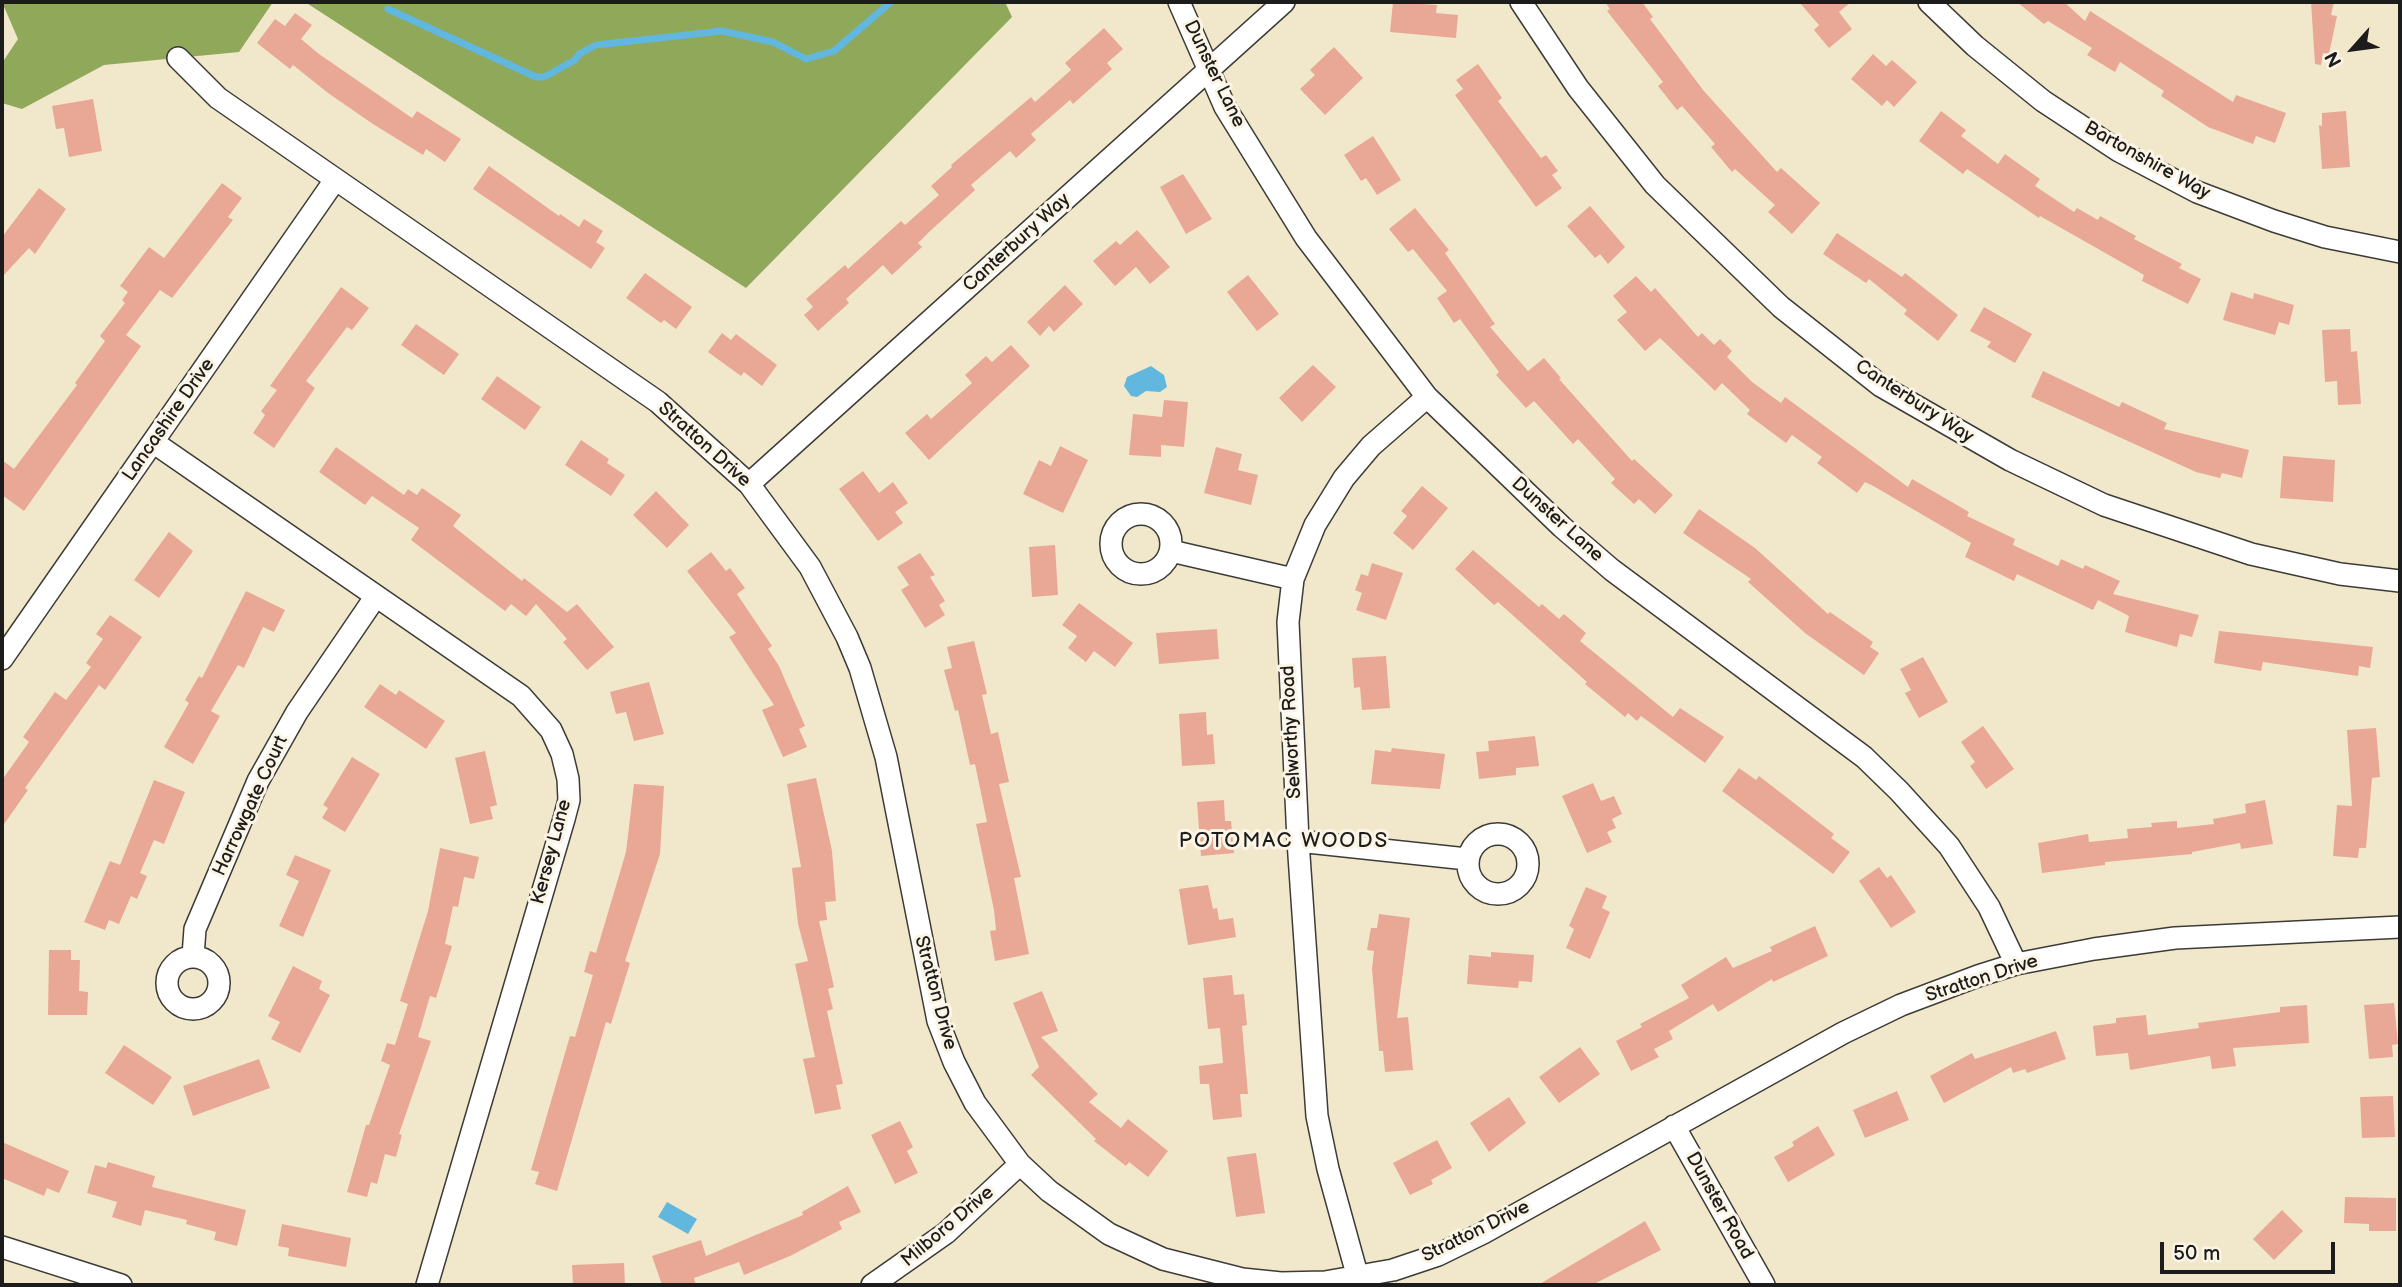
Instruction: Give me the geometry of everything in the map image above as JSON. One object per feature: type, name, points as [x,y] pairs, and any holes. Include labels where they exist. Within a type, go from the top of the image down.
[{"type":"street","name":"Dunster Lane","points":[[1179,2],[1225,107],[1306,238],[1427,397],[1562,527],[1602,561],[1864,757],[1949,846],[1989,907],[2016,964]]},
{"type":"street","name":"Canterbury Way","points":[[749,484],[1284,2]]},
{"type":"street","name":"Canterbury Way","points":[[1521,2],[1578,88],[1656,186],[1781,307],[1881,386],[2010,460],[2104,505],[2251,554],[2340,574],[2400,581]]},
{"type":"street","name":"Bartonshire Way","points":[[1929,2],[1975,46],[2043,101],[2119,150],[2197,192],[2325,237],[2400,252]]},
{"type":"street","name":"Stratton Drive","points":[[178,58],[218,99],[658,402],[749,484],[810,567],[860,668],[886,757],[938,1021],[954,1062],[975,1103],[1020,1164],[1086,1219],[1163,1259],[1242,1279],[1268,1282],[1325,1282],[1358,1278],[1438,1255],[1843,1033],[1901,1005],[2016,964],[2094,949],[2175,938],[2400,927]]},
{"type":"street","name":"Lancashire Drive","points":[[2,659],[335,180]]},
{"type":"street","name":"Selworthy Road","points":[[1358,1278],[1328,1169],[1317,1116],[1298,841],[1288,669],[1288,622],[1293,579],[1315,526],[1344,478],[1371,446],[1427,397]]},
{"type":"street","name":"Kersey Lane","points":[[153,442],[521,696],[551,730],[568,779],[569,800],[564,819],[427,1285]]},
{"type":"street","points":[[1171,551],[1293,579]]},
{"type":"street","name":"Harrowgate Court","points":[[193,956],[195,929],[258,780],[297,712],[376,596]]},
{"type":"street","points":[[1298,841],[1467,859]]},
{"type":"street","name":"Dunster Road","points":[[1674,1126],[1764,1285]]},
{"type":"street","name":"Milboro Drive","points":[[872,1285],[946,1233],[1020,1164]]},
{"type":"street","points":[[2,1247],[121,1285]]},
{"type":"green space","points":[[2,2],[273,2],[239,52],[104,65],[22,109],[2,103],[2,63],[18,39]]},
{"type":"green space","points":[[305,2],[1005,2],[1012,17],[746,288]]},
{"type":"water","points":[[1151,366],[1164,375],[1167,387],[1160,392],[1146,391],[1137,397],[1131,396],[1124,386],[1127,377]]},
{"type":"water","points":[[667,1202],[697,1219],[688,1234],[658,1217]]},
{"type":"building","points":[[1393,2],[1437,5],[1436,13],[1458,15],[1456,38],[1390,32]]},
{"type":"building","points":[[1605,2],[1642,2],[1653,17],[1650,19],[1703,90],[1777,172],[1781,168],[1820,203],[1792,234],[1768,212],[1775,205],[1735,169],[1732,172],[1711,147],[1715,144],[1682,106],[1677,110],[1658,86],[1663,82],[1607,11],[1610,9]]},
{"type":"building","points":[[1799,2],[1851,2],[1839,12],[1852,29],[1829,48],[1814,30],[1819,25]]},
{"type":"building","points":[[2017,2],[2064,2],[2085,21],[2090,11],[2233,102],[2236,95],[2286,113],[2275,143],[2256,136],[2253,144],[2208,127],[2161,96],[2164,91],[2120,62],[2115,72],[2087,55],[2092,48],[2048,21],[2044,24]]},
{"type":"building","points":[[2311,2],[2334,2],[2331,15],[2337,16],[2329,54],[2323,53],[2321,65],[2315,64]]},
{"type":"building","points":[[295,13],[312,25],[301,39],[319,54],[412,118],[417,111],[461,139],[445,162],[426,149],[423,155],[373,124],[293,65],[290,69],[257,43],[275,19],[285,26]]},
{"type":"building","points":[[1104,28],[1123,49],[1107,63],[1112,69],[1073,104],[1070,100],[1031,134],[1036,140],[1016,158],[1010,151],[971,185],[975,190],[918,243],[922,247],[892,275],[883,265],[846,299],[849,303],[818,331],[804,315],[813,307],[806,299],[845,265],[848,269],[901,221],[905,225],[939,195],[931,186],[952,167],[951,165],[1031,97],[1035,102],[1071,70],[1065,63]]},
{"type":"building","points":[[1334,47],[1363,78],[1325,115],[1300,89],[1315,75],[1310,70]]},
{"type":"building","points":[[1873,54],[1886,66],[1892,60],[1917,82],[1894,107],[1887,100],[1882,106],[1851,79]]},
{"type":"building","points":[[1478,64],[1502,98],[1498,101],[1541,158],[1546,155],[1558,171],[1552,175],[1562,188],[1536,207],[1455,95],[1463,89],[1456,80]]},
{"type":"building","points":[[93,99],[102,151],[69,157],[64,128],[56,129],[52,106]]},
{"type":"building","points":[[1941,111],[1966,130],[1961,136],[1998,164],[2005,154],[2040,179],[2035,186],[2074,212],[2077,208],[2098,220],[2100,216],[2136,236],[2134,239],[2182,264],[2179,268],[2201,279],[2188,304],[2142,281],[2144,275],[2040,216],[2039,218],[1967,169],[1963,174],[1919,141]]},
{"type":"building","points":[[2346,111],[2350,167],[2322,169],[2319,125],[2322,126],[2322,113]]},
{"type":"building","points":[[1373,136],[1401,180],[1377,195],[1366,178],[1361,181],[1344,155]]},
{"type":"building","points":[[489,166],[559,216],[560,214],[579,227],[584,219],[603,231],[596,242],[605,248],[591,269],[473,189]]},
{"type":"building","points":[[1183,174],[1212,219],[1186,234],[1160,187]]},
{"type":"building","points":[[222,183],[242,198],[228,217],[233,220],[172,298],[160,290],[126,335],[141,346],[24,511],[2,495],[2,460],[14,469],[77,385],[75,383],[105,341],[100,336],[125,303],[122,300],[128,292],[120,286],[149,247],[164,258]]},
{"type":"building","points":[[39,188],[66,209],[35,254],[29,248],[2,277],[2,237]]},
{"type":"building","points":[[1590,206],[1625,247],[1608,264],[1600,254],[1595,258],[1567,226]]},
{"type":"building","points":[[1415,208],[1449,250],[1445,253],[1495,324],[1490,327],[1528,371],[1544,358],[1561,378],[1559,379],[1632,461],[1634,459],[1673,495],[1655,514],[1639,499],[1634,504],[1611,483],[1615,479],[1578,439],[1573,444],[1534,401],[1526,408],[1496,375],[1499,372],[1460,319],[1454,323],[1437,298],[1447,291],[1413,249],[1408,252],[1389,229]]},
{"type":"building","points":[[1137,230],[1170,267],[1150,284],[1136,267],[1115,286],[1093,261],[1116,241],[1120,245]]},
{"type":"building","points":[[1837,233],[1902,277],[1905,273],[1958,315],[1938,341],[1904,314],[1907,310],[1869,279],[1866,283],[1823,254]]},
{"type":"building","points":[[645,273],[692,307],[676,329],[664,320],[661,323],[626,298]]},
{"type":"building","points":[[1248,275],[1279,314],[1257,331],[1227,292]]},
{"type":"building","points":[[1636,276],[1651,292],[1655,288],[1698,337],[1702,333],[1714,345],[1720,339],[1732,351],[1727,357],[1752,382],[1781,403],[1785,397],[1908,487],[1912,479],[1969,512],[1967,516],[2015,539],[2013,545],[2058,566],[2061,559],[2083,569],[2085,565],[2120,581],[2113,594],[2199,615],[2192,637],[2180,634],[2177,647],[2125,632],[2129,616],[2098,600],[2093,610],[2017,574],[2014,581],[1965,557],[1971,543],[1875,487],[1865,482],[1857,493],[1817,463],[1822,457],[1792,435],[1786,443],[1747,414],[1750,410],[1722,383],[1715,391],[1660,338],[1645,351],[1617,320],[1627,312],[1613,296]]},
{"type":"building","points":[[1065,285],[1083,304],[1054,332],[1049,326],[1040,336],[1027,322]]},
{"type":"building","points":[[341,287],[369,308],[352,330],[347,327],[306,381],[315,388],[274,448],[253,433],[265,415],[261,411],[277,390],[270,386]]},
{"type":"building","points":[[2231,292],[2253,299],[2254,293],[2294,305],[2289,325],[2279,322],[2275,335],[2223,320]]},
{"type":"building","points":[[1984,307],[2032,334],[2015,363],[1987,347],[1991,342],[1970,331]]},
{"type":"building","points":[[416,324],[459,354],[444,375],[401,345]]},
{"type":"building","points":[[2350,329],[2351,352],[2357,351],[2361,404],[2338,405],[2337,381],[2325,382],[2322,330]]},
{"type":"building","points":[[722,333],[731,340],[736,334],[777,365],[762,386],[744,372],[741,376],[708,352]]},
{"type":"building","points":[[1011,345],[1030,366],[929,460],[905,433],[927,414],[931,419],[972,383],[965,375],[986,356],[992,362]]},
{"type":"building","points":[[1313,365],[1336,387],[1302,422],[1279,398]]},
{"type":"building","points":[[2043,371],[2119,407],[2122,402],[2167,423],[2164,429],[2249,450],[2242,478],[2222,473],[2220,478],[2196,472],[2031,397]]},
{"type":"building","points":[[497,376],[541,407],[525,430],[481,399]]},
{"type":"building","points":[[1164,400],[1188,402],[1184,447],[1161,445],[1161,457],[1129,455],[1133,414],[1162,417]]},
{"type":"building","points":[[581,440],[609,459],[607,463],[625,475],[611,496],[565,465]]},
{"type":"building","points":[[1060,446],[1088,460],[1063,513],[1023,494],[1039,460],[1051,466]]},
{"type":"building","points":[[336,447],[404,495],[408,489],[417,495],[422,488],[461,515],[453,526],[522,581],[524,578],[567,612],[577,604],[614,647],[587,670],[563,642],[567,639],[536,604],[526,616],[511,604],[505,611],[411,540],[419,528],[372,496],[365,505],[319,472]]},
{"type":"building","points":[[1216,447],[1242,454],[1238,470],[1258,475],[1251,505],[1204,493]]},
{"type":"building","points":[[2283,456],[2335,460],[2333,502],[2280,498]]},
{"type":"building","points":[[863,471],[879,493],[893,482],[908,503],[895,512],[903,523],[878,541],[839,489]]},
{"type":"building","points":[[1422,486],[1448,508],[1413,550],[1393,533],[1407,516],[1401,511]]},
{"type":"building","points":[[656,491],[689,525],[667,548],[633,515]]},
{"type":"building","points":[[1699,509],[1755,548],[1828,614],[1830,612],[1873,642],[1870,647],[1879,653],[1864,675],[1805,633],[1748,582],[1751,579],[1683,533]]},
{"type":"building","points":[[169,532],[193,551],[159,598],[134,580]]},
{"type":"building","points":[[1055,545],[1058,595],[1032,597],[1029,547]]},
{"type":"building","points":[[1473,550],[1539,607],[1542,604],[1559,619],[1564,614],[1586,633],[1580,641],[1673,717],[1680,708],[1724,737],[1705,763],[1641,716],[1637,721],[1628,713],[1625,717],[1585,684],[1587,682],[1498,602],[1494,605],[1455,569]]},
{"type":"building","points":[[711,552],[726,571],[730,568],[745,588],[737,594],[772,646],[768,649],[779,666],[805,726],[799,729],[807,747],[783,757],[762,710],[774,705],[729,637],[736,633],[687,571]]},
{"type":"building","points":[[920,553],[935,575],[930,577],[945,601],[939,605],[945,615],[925,628],[901,590],[909,585],[897,567]]},
{"type":"building","points":[[1372,563],[1403,573],[1386,620],[1356,610],[1362,593],[1355,590],[1361,574],[1368,576]]},
{"type":"building","points":[[246,591],[285,610],[274,632],[263,627],[244,668],[238,665],[211,711],[220,716],[193,764],[164,747],[189,703],[185,700],[199,676],[202,678]]},
{"type":"building","points":[[1079,603],[1133,643],[1115,667],[1094,651],[1086,662],[1068,648],[1077,636],[1062,625]]},
{"type":"building","points":[[110,615],[142,637],[105,690],[99,685],[25,788],[28,790],[2,827],[2,780],[29,742],[23,737],[55,692],[66,700],[91,667],[86,663],[103,639],[96,634]]},
{"type":"building","points":[[1217,629],[1219,659],[1159,664],[1156,633]]},
{"type":"building","points":[[2219,631],[2373,647],[2370,668],[2359,666],[2358,676],[2263,662],[2261,671],[2214,663]]},
{"type":"building","points":[[974,641],[987,694],[982,695],[991,734],[998,732],[1009,782],[999,784],[1021,877],[1014,878],[1029,954],[995,961],[990,931],[996,930],[994,910],[976,824],[987,822],[975,764],[970,765],[958,710],[955,711],[944,670],[952,668],[947,647]]},
{"type":"building","points":[[1386,656],[1390,708],[1362,710],[1360,687],[1354,688],[1352,658]]},
{"type":"building","points":[[1923,657],[1948,702],[1919,718],[1905,693],[1911,690],[1900,669]]},
{"type":"building","points":[[649,682],[664,734],[634,741],[626,712],[616,714],[610,692]]},
{"type":"building","points":[[380,684],[396,695],[399,690],[445,721],[426,749],[364,707]]},
{"type":"building","points":[[1206,712],[1207,735],[1213,734],[1215,764],[1182,766],[1179,714]]},
{"type":"building","points":[[1983,726],[2014,769],[1986,789],[1970,766],[1975,762],[1961,742]]},
{"type":"building","points":[[2376,728],[2380,777],[2372,778],[2366,848],[2359,848],[2358,858],[2333,856],[2337,805],[2352,806],[2347,730]]},
{"type":"building","points":[[1535,736],[1539,766],[1516,768],[1516,775],[1479,779],[1476,752],[1489,751],[1488,741]]},
{"type":"building","points":[[1392,748],[1445,754],[1440,789],[1371,784],[1375,750],[1391,752]]},
{"type":"building","points":[[485,751],[497,805],[490,807],[493,819],[470,824],[455,758]]},
{"type":"building","points":[[352,757],[380,774],[345,832],[322,818],[328,808],[323,805]]},
{"type":"building","points":[[1739,768],[1756,780],[1759,776],[1834,834],[1831,838],[1850,852],[1833,874],[1722,791]]},
{"type":"building","points":[[816,778],[832,851],[836,901],[825,902],[827,920],[819,921],[834,987],[828,989],[833,1009],[827,1011],[843,1084],[836,1085],[841,1109],[815,1114],[803,1059],[815,1057],[795,964],[808,961],[798,924],[792,868],[801,867],[787,784]]},
{"type":"building","points":[[154,780],[185,792],[164,844],[154,840],[140,873],[147,876],[137,899],[131,896],[119,924],[109,920],[105,930],[84,922],[110,861],[120,865]]},
{"type":"building","points":[[1593,783],[1601,801],[1614,796],[1622,814],[1612,819],[1616,828],[1607,832],[1612,842],[1587,853],[1562,796]]},
{"type":"building","points":[[634,784],[664,786],[660,854],[625,961],[630,963],[611,1024],[606,1022],[557,1191],[535,1184],[539,1172],[531,1170],[570,1036],[575,1037],[593,975],[584,972],[590,951],[596,953],[626,852]]},
{"type":"building","points":[[1224,800],[1225,821],[1231,821],[1234,853],[1201,856],[1197,802]]},
{"type":"building","points":[[2265,800],[2273,844],[2241,849],[2240,843],[2192,854],[2105,862],[2105,865],[2042,873],[2038,843],[2088,834],[2089,842],[2128,838],[2127,829],[2152,827],[2151,823],[2177,821],[2177,828],[2214,824],[2213,819],[2246,813],[2245,804]]},
{"type":"building","points":[[440,848],[479,857],[474,879],[464,877],[458,907],[453,906],[445,944],[452,946],[436,998],[430,996],[418,1037],[431,1041],[399,1134],[402,1135],[396,1157],[385,1154],[377,1184],[371,1182],[367,1197],[347,1192],[366,1125],[369,1125],[390,1065],[381,1061],[387,1043],[395,1045],[408,1004],[400,1001],[428,911]]},
{"type":"building","points":[[295,855],[331,870],[303,937],[279,926],[299,881],[286,875]]},
{"type":"building","points":[[1879,867],[1887,878],[1891,875],[1916,912],[1891,928],[1859,881]]},
{"type":"building","points":[[1208,885],[1213,909],[1217,908],[1219,920],[1233,918],[1236,937],[1188,945],[1179,889]]},
{"type":"building","points":[[1586,887],[1607,896],[1602,908],[1610,912],[1590,959],[1566,948],[1574,929],[1569,926]]},
{"type":"building","points":[[1379,914],[1410,918],[1397,1018],[1408,1017],[1413,1070],[1385,1072],[1383,1051],[1379,1051],[1372,969],[1374,951],[1367,950],[1371,928],[1377,928]]},
{"type":"building","points":[[1815,926],[1828,956],[1773,982],[1772,979],[1718,1012],[1713,1004],[1669,1031],[1673,1039],[1654,1049],[1659,1057],[1631,1071],[1616,1041],[1642,1027],[1640,1024],[1689,998],[1681,985],[1726,957],[1733,968],[1772,951],[1770,947]]},
{"type":"building","points":[[49,950],[71,950],[71,960],[80,960],[79,991],[88,992],[87,1015],[48,1015]]},
{"type":"building","points":[[1491,952],[1534,955],[1532,982],[1519,981],[1518,988],[1467,984],[1469,955],[1491,957]]},
{"type":"building","points":[[293,966],[322,981],[319,989],[330,995],[300,1053],[271,1039],[280,1022],[268,1016]]},
{"type":"building","points":[[1232,975],[1234,995],[1244,994],[1247,1025],[1242,1026],[1248,1094],[1240,1094],[1242,1117],[1213,1120],[1209,1084],[1200,1084],[1199,1066],[1223,1063],[1220,1028],[1208,1029],[1203,978]]},
{"type":"building","points":[[1042,991],[1058,1031],[1041,1037],[1098,1094],[1089,1102],[1121,1128],[1128,1119],[1168,1151],[1148,1177],[1129,1162],[1126,1166],[1094,1141],[1096,1139],[1031,1075],[1039,1067],[1013,1003]]},
{"type":"building","points":[[2394,1003],[2398,1044],[2392,1045],[2393,1057],[2369,1059],[2364,1005]]},
{"type":"building","points":[[2307,1005],[2309,1043],[2233,1048],[2236,1066],[2212,1069],[2210,1056],[2130,1070],[2128,1053],[2096,1056],[2093,1026],[2116,1023],[2116,1018],[2146,1015],[2148,1035],[2199,1028],[2198,1023],[2280,1012],[2280,1007]]},
{"type":"building","points":[[2056,1031],[2066,1059],[2027,1073],[2025,1069],[2013,1073],[2011,1067],[1944,1103],[1930,1076],[1972,1053],[1975,1059]]},
{"type":"building","points":[[124,1045],[172,1077],[153,1105],[105,1073]]},
{"type":"building","points":[[1580,1047],[1600,1074],[1559,1103],[1539,1077]]},
{"type":"building","points":[[259,1059],[270,1088],[193,1116],[183,1086]]},
{"type":"building","points":[[1897,1091],[1909,1120],[1865,1138],[1853,1110]]},
{"type":"building","points":[[2393,1096],[2395,1137],[2362,1138],[2360,1097]]},
{"type":"building","points":[[1509,1097],[1526,1123],[1489,1152],[1470,1123]]},
{"type":"building","points":[[900,1121],[913,1147],[907,1151],[918,1173],[895,1184],[871,1135]]},
{"type":"building","points":[[1818,1126],[1835,1155],[1788,1182],[1774,1157],[1794,1146],[1792,1142]]},
{"type":"building","points":[[1437,1140],[1452,1168],[1431,1180],[1433,1184],[1410,1195],[1393,1163]]},
{"type":"building","points":[[2,1142],[69,1171],[59,1193],[47,1188],[44,1196],[2,1178]]},
{"type":"building","points":[[1256,1153],[1265,1213],[1236,1217],[1227,1157]]},
{"type":"building","points":[[108,1162],[155,1176],[152,1187],[246,1210],[237,1246],[214,1240],[216,1232],[186,1224],[187,1220],[145,1210],[141,1226],[112,1217],[117,1202],[87,1193],[95,1165],[106,1168]]},
{"type":"building","points":[[848,1186],[861,1212],[839,1222],[842,1229],[790,1256],[744,1275],[739,1262],[694,1278],[696,1285],[662,1285],[652,1256],[701,1240],[706,1256],[803,1215],[802,1212]]},
{"type":"building","points":[[2345,1197],[2396,1198],[2396,1231],[2369,1231],[2369,1224],[2344,1223]]},
{"type":"building","points":[[2282,1210],[2303,1231],[2274,1260],[2253,1239]]},
{"type":"building","points":[[1645,1221],[1661,1250],[1592,1285],[1538,1285]]},
{"type":"building","points":[[282,1224],[351,1238],[346,1267],[288,1256],[289,1248],[278,1246]]},
{"type":"building","points":[[624,1263],[625,1285],[573,1285],[572,1265]]},
{"type":"waterway","points":[[388,9],[536,77],[544,77],[596,45],[722,31],[773,42],[806,59],[834,51],[891,2]]},
{"type":"district","name":"POTOMAC WOODS","points":[[1284,842]]}]
